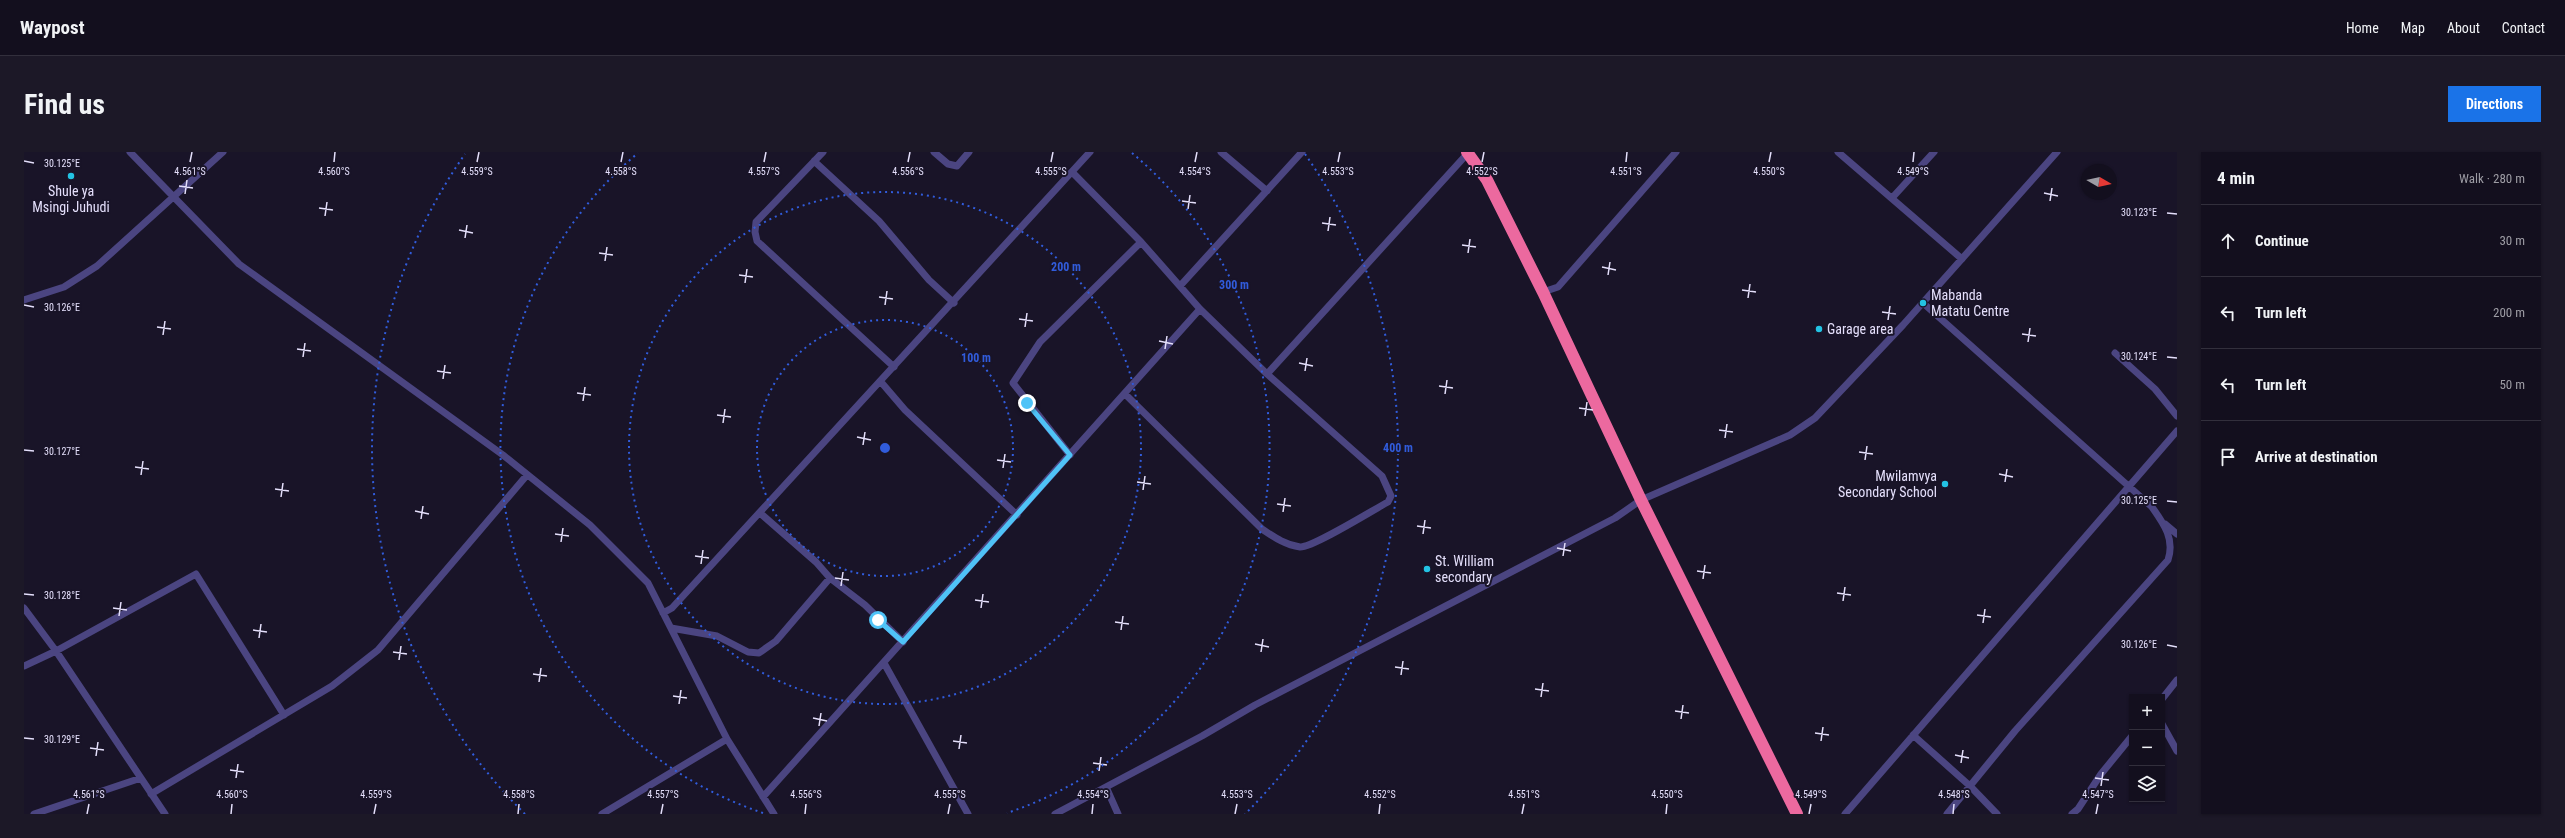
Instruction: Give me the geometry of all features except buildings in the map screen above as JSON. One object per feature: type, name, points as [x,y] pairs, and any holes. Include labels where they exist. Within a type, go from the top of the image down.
[{"type":"highway","points":[[1468,153],[1487,180],[1543,292],[1641,500],[1797,814]]},
{"type":"street","points":[[130,152],[238,264],[527,475],[590,525],[648,583],[727,739],[774,814]]},
{"type":"street","points":[[24,300],[64,287],[97,266],[223,152]]},
{"type":"street","points":[[823,152],[756,222],[754,232],[757,241],[894,367]]},
{"type":"street","points":[[934,152],[948,164],[957,166],[969,152]]},
{"type":"street","points":[[663,613],[672,608],[760,513],[1073,173],[1090,152]]},
{"type":"street","points":[[1221,152],[1267,192]]},
{"type":"street","points":[[1180,286],[1302,152]]},
{"type":"street","points":[[1543,292],[1558,287],[1676,152]]},
{"type":"street","points":[[1838,152],[1962,259]]},
{"type":"street","points":[[1892,198],[1934,152]]},
{"type":"street","points":[[1055,814],[1202,736],[1255,705],[1615,518],[1641,500],[1790,435],[1808,422],[1923,303],[2057,152]]},
{"type":"street","points":[[1267,374],[1468,153]]},
{"type":"street","points":[[814,162],[879,221],[929,280],[954,303]]},
{"type":"street","points":[[1073,173],[1141,242],[1200,309],[1267,374],[1382,476],[1391,496],[1388,502],[1316,542],[1302,547],[1284,543],[1262,529],[1125,394]]},
{"type":"street","points":[[1070,455],[1013,383],[1040,342],[1141,242]]},
{"type":"street","points":[[1923,303],[2127,486],[2152,506],[2163,522],[2177,534]]},
{"type":"street","points":[[763,798],[1200,309]]},
{"type":"street","points":[[2115,354],[2155,389],[2177,416]]},
{"type":"street","points":[[881,382],[905,410],[1016,515]]},
{"type":"street","points":[[1845,814],[2127,486],[2177,431]]},
{"type":"street","points":[[151,794],[332,686],[378,650],[527,475]]},
{"type":"street","points":[[760,513],[816,562],[830,578],[865,605],[903,642]]},
{"type":"street","points":[[1947,814],[2015,731],[2168,560],[2172,549],[2163,522]]},
{"type":"street","points":[[24,666],[56,651],[196,574],[284,715]]},
{"type":"street","points":[[671,628],[716,636],[748,652],[759,653],[776,641],[830,578]]},
{"type":"street","points":[[24,608],[56,651],[165,814]]},
{"type":"street","points":[[884,663],[968,814]]},
{"type":"street","points":[[2165,695],[2177,680]]},
{"type":"street","points":[[2165,729],[2177,751]]},
{"type":"street","points":[[1912,735],[1970,786],[1997,814]]},
{"type":"street","points":[[602,814],[727,739]]},
{"type":"street","points":[[2072,814],[2078,809],[2101,774],[2129,740]]},
{"type":"street","points":[[34,814],[141,778]]},
{"type":"street","points":[[1106,787],[1118,814]]},
{"type":"place","name":"Shule ya Msingi Juhudi","points":[[71,176]]},
{"type":"place","name":"Mabanda Matatu Centre","points":[[1923,303]]},
{"type":"place","name":"Garage area","points":[[1819,329]]},
{"type":"place","name":"Mwilamvya Secondary School","points":[[1945,484]]},
{"type":"place","name":"St. William secondary","points":[[1427,569]]},
{"type":"route","points":[[878,620],[903,642],[1070,455],[1027,403]]}]
